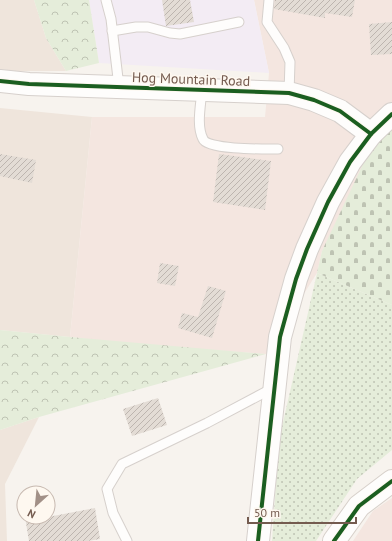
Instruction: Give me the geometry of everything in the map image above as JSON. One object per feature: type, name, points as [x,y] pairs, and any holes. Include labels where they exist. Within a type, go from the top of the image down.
[{"type":"street","name":"Hog Mountain Road","points":[[0,81],[29,84],[289,93],[314,100],[340,111],[371,134]]},
{"type":"street","points":[[258,541],[280,337],[296,279],[307,248],[328,202],[347,169],[371,134],[392,114]]},
{"type":"street","points":[[334,541],[359,506],[392,482]]},
{"type":"lane","points":[[106,0],[112,31],[119,87]]},
{"type":"lane","points":[[269,0],[267,22],[284,48],[290,62],[289,93]]},
{"type":"lane","points":[[112,31],[136,27],[148,27],[170,34],[180,34],[239,22]]},
{"type":"lane","points":[[202,90],[200,125],[203,141],[207,144],[228,147],[278,149]]},
{"type":"lane","points":[[127,541],[113,514],[107,489],[122,464],[207,423],[274,387]]},
{"type":"shaded area","points":[[0,0],[34,0],[46,38],[66,71],[15,71],[0,69]]},
{"type":"shaded area","points":[[89,0],[254,0],[269,73],[99,63]]},
{"type":"shaded area","points":[[254,0],[392,0],[392,129],[322,251],[317,273],[266,354],[128,344],[70,337],[92,117],[265,117],[269,73]]},
{"type":"shaded area","points":[[0,108],[92,117],[70,337],[0,330]]},
{"type":"shaded area","points":[[39,417],[5,484],[7,541],[0,541],[0,430]]},
{"type":"shaded area","points":[[392,498],[392,541],[353,541],[373,511]]},
{"type":"green space","points":[[34,0],[89,0],[99,63],[66,71],[46,38]]},
{"type":"green space","points":[[392,129],[392,305],[317,273],[322,251],[365,160],[378,142]]},
{"type":"green space","points":[[317,273],[392,305],[392,450],[357,479],[316,541],[272,541],[279,440]]},
{"type":"green space","points":[[0,330],[266,354],[39,417],[0,430]]},
{"type":"building","points":[[162,0],[190,0],[194,22],[166,26]]},
{"type":"building","points":[[275,0],[355,0],[352,17],[325,13],[325,18],[274,9]]},
{"type":"building","points":[[392,22],[392,54],[371,55],[369,24]]},
{"type":"building","points":[[0,154],[36,160],[32,183],[0,176]]},
{"type":"building","points":[[219,154],[271,161],[265,210],[213,202]]},
{"type":"building","points":[[160,263],[179,266],[175,286],[157,283]]},
{"type":"building","points":[[208,286],[226,291],[212,338],[178,328],[182,313],[198,317]]},
{"type":"building","points":[[158,398],[167,425],[132,436],[123,409]]},
{"type":"building","points":[[95,508],[100,539],[88,541],[29,541],[26,525],[56,525],[56,515]]},
{"type":"cycle path","points":[[0,81],[29,84],[289,93],[314,100],[340,111],[371,134]]},
{"type":"cycle path","points":[[258,541],[280,337],[296,279],[307,249],[328,202],[350,162],[371,134],[392,114]]},
{"type":"cycle path","points":[[334,541],[359,506],[392,481]]}]
